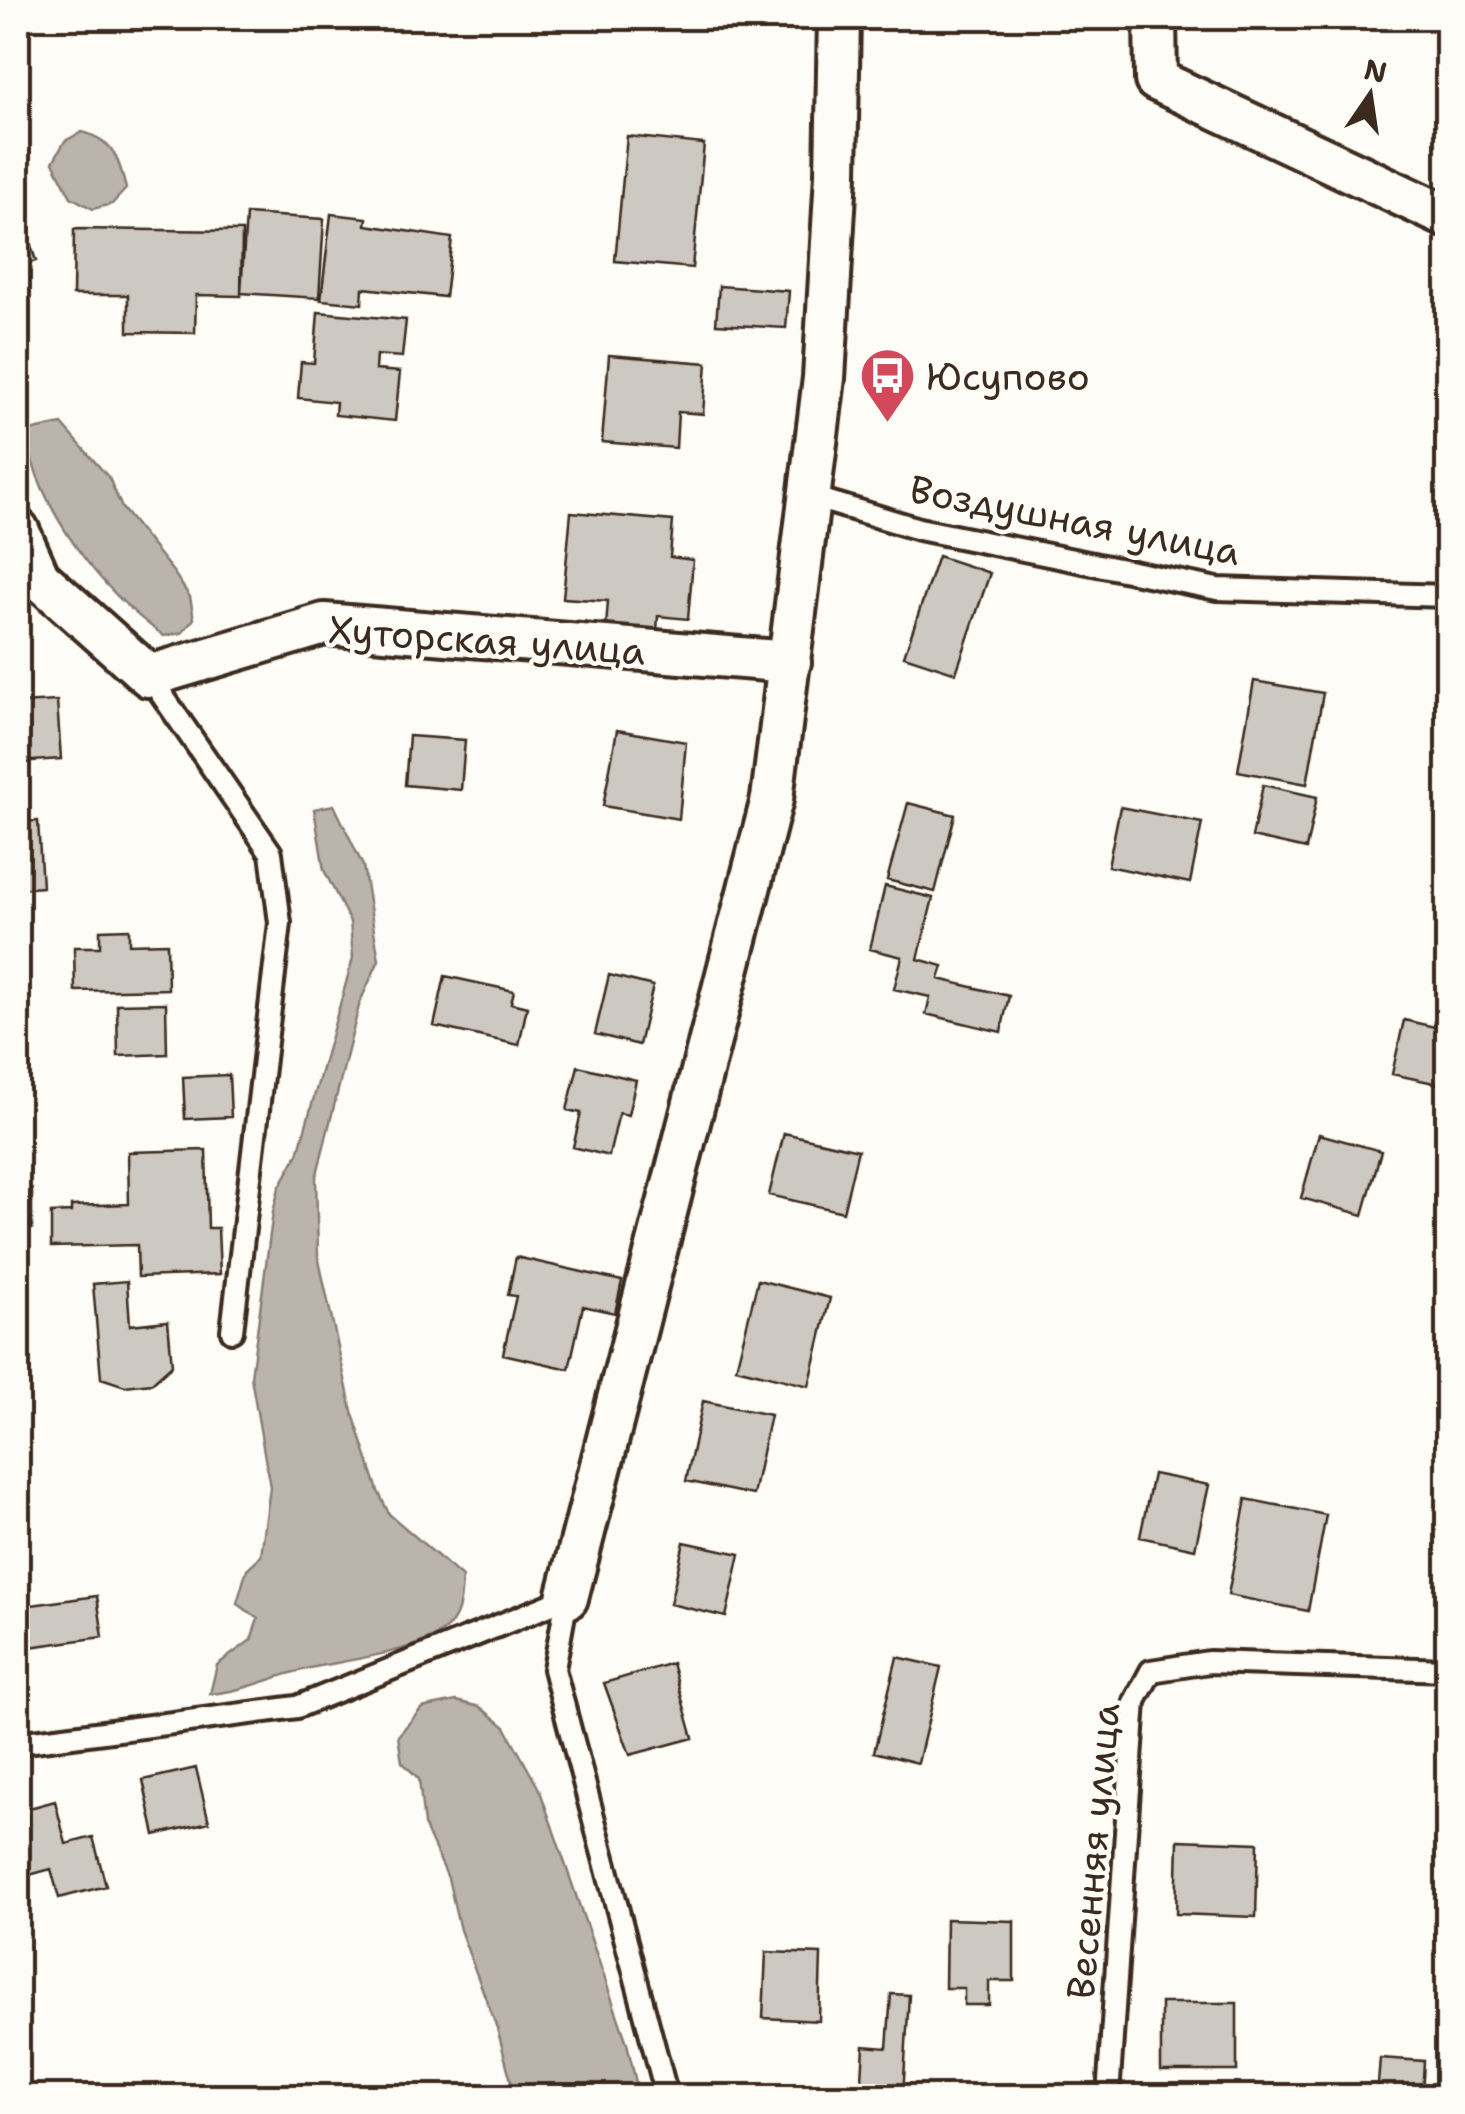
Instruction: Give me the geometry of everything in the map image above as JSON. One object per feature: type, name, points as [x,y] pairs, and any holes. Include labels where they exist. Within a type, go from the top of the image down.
[{"type":"street","points":[[567,1598],[772,799],[812,497],[834,212],[839,18]]},
{"type":"street","points":[[1155,18],[1156,80],[1448,218]]},
{"type":"street","points":[[18,530],[39,578],[149,676]]},
{"type":"street","name":"Хуторская улица","points":[[149,676],[324,624],[790,662]]},
{"type":"lane","name":"Воздушная улица","points":[[812,497],[920,529],[1218,590],[1448,596]]},
{"type":"lane","points":[[149,676],[271,853],[280,923],[232,1331]]},
{"type":"lane","points":[[18,1743],[297,1707],[567,1598]]},
{"type":"lane","points":[[567,1598],[554,1669],[667,2096]]},
{"type":"lane","name":"Весенняя улица","points":[[1108,2096],[1135,1701],[1151,1671],[1209,1662],[1448,1670]]},
{"type":"shaded area","points":[[82,132],[102,140],[117,160],[126,189],[112,204],[93,209],[71,197],[53,162],[65,141]]},
{"type":"shaded area","points":[[62,424],[109,478],[122,508],[190,597],[194,619],[182,633],[164,636],[117,596],[58,519],[33,462],[25,432]]},
{"type":"shaded area","points":[[334,805],[363,866],[379,960],[360,1002],[316,1178],[318,1256],[352,1411],[378,1491],[389,1514],[462,1577],[460,1600],[448,1627],[429,1639],[210,1694],[217,1665],[251,1640],[258,1619],[237,1603],[247,1569],[261,1556],[270,1487],[251,1377],[273,1212],[279,1188],[298,1154],[353,958],[350,922],[324,870],[314,809]]},
{"type":"shaded area","points":[[456,1701],[480,1707],[505,1727],[540,1791],[627,2043],[639,2096],[515,2096],[497,2028],[460,1930],[448,1878],[424,1825],[419,1779],[402,1762],[398,1736],[422,1708]]},
{"type":"building","points":[[627,136],[704,144],[692,268],[615,261]]},
{"type":"building","points":[[18,206],[36,261],[18,267]]},
{"type":"building","points":[[246,214],[324,219],[319,298],[241,293]]},
{"type":"building","points":[[331,214],[367,218],[366,225],[452,238],[445,297],[363,288],[362,304],[321,300]]},
{"type":"building","points":[[74,229],[242,231],[241,296],[196,295],[195,333],[128,332],[128,295],[73,295]]},
{"type":"building","points":[[719,286],[789,291],[786,328],[716,324]]},
{"type":"building","points":[[318,312],[406,320],[402,357],[376,355],[375,370],[400,372],[395,421],[335,415],[336,402],[298,398],[301,362],[314,363]]},
{"type":"building","points":[[609,355],[707,363],[703,414],[678,412],[676,448],[602,442]]},
{"type":"building","points":[[571,512],[673,521],[670,557],[693,560],[688,619],[658,616],[657,631],[606,627],[608,601],[563,598]]},
{"type":"building","points":[[938,556],[990,573],[956,673],[904,656]]},
{"type":"building","points":[[1254,681],[1323,693],[1307,784],[1238,771]]},
{"type":"building","points":[[57,701],[61,759],[18,762],[18,703]]},
{"type":"building","points":[[617,730],[686,742],[679,819],[603,806]]},
{"type":"building","points":[[409,736],[465,740],[461,790],[405,785]]},
{"type":"building","points":[[1263,785],[1317,797],[1306,849],[1252,837]]},
{"type":"building","points":[[908,803],[955,815],[935,892],[887,880]]},
{"type":"building","points":[[1120,807],[1202,823],[1190,883],[1108,866]]},
{"type":"building","points":[[38,821],[42,887],[18,889],[18,822]]},
{"type":"building","points":[[885,886],[933,898],[918,959],[943,966],[939,979],[1009,996],[1001,1032],[926,1014],[930,997],[894,989],[902,957],[870,949]]},
{"type":"building","points":[[129,929],[129,944],[167,943],[168,989],[75,991],[74,947],[100,947],[100,930]]},
{"type":"building","points":[[609,975],[653,986],[639,1045],[595,1034]]},
{"type":"building","points":[[445,976],[514,991],[511,1003],[527,1007],[519,1045],[434,1026]]},
{"type":"building","points":[[166,1003],[167,1054],[118,1056],[117,1004]]},
{"type":"building","points":[[1404,1020],[1448,1030],[1448,1086],[1392,1074]]},
{"type":"building","points":[[578,1066],[636,1080],[628,1115],[619,1113],[609,1156],[573,1147],[581,1113],[567,1110]]},
{"type":"building","points":[[229,1075],[231,1117],[185,1119],[183,1077]]},
{"type":"building","points":[[784,1133],[858,1150],[843,1212],[769,1195]]},
{"type":"building","points":[[1319,1134],[1381,1151],[1363,1215],[1301,1198]]},
{"type":"building","points":[[206,1150],[208,1228],[218,1228],[220,1274],[138,1277],[137,1245],[51,1247],[51,1213],[71,1212],[71,1206],[129,1204],[128,1152]]},
{"type":"building","points":[[18,1189],[32,1189],[32,1229],[18,1229]]},
{"type":"building","points":[[516,1257],[622,1281],[615,1313],[583,1306],[569,1369],[503,1354],[516,1296],[508,1295]]},
{"type":"building","points":[[758,1280],[830,1298],[809,1386],[736,1368]]},
{"type":"building","points":[[127,1281],[130,1325],[168,1321],[172,1365],[152,1383],[125,1386],[101,1378],[93,1284]]},
{"type":"building","points":[[703,1401],[770,1415],[753,1495],[686,1481]]},
{"type":"building","points":[[1153,1474],[1209,1485],[1195,1549],[1140,1537]]},
{"type":"building","points":[[1246,1499],[1326,1515],[1308,1611],[1228,1595]]},
{"type":"building","points":[[684,1542],[740,1554],[726,1617],[670,1604]]},
{"type":"building","points":[[97,1596],[103,1637],[29,1647],[24,1606]]},
{"type":"building","points":[[897,1657],[941,1667],[918,1763],[874,1752]]},
{"type":"building","points":[[672,1663],[693,1738],[630,1755],[604,1683]]},
{"type":"building","points":[[1441,1763],[1448,1763],[1448,1816],[1440,1816]]},
{"type":"building","points":[[196,1768],[209,1822],[155,1835],[143,1780]]},
{"type":"building","points":[[55,1801],[66,1844],[93,1837],[106,1886],[59,1898],[51,1869],[18,1878],[18,1827],[30,1824],[26,1809]]},
{"type":"building","points":[[1178,1840],[1258,1843],[1256,1917],[1176,1914]]},
{"type":"building","points":[[946,1919],[1014,1921],[1014,1981],[989,1981],[989,2005],[964,2005],[964,1988],[945,1988]]},
{"type":"building","points":[[766,1952],[821,1954],[819,2021],[763,2018]]},
{"type":"building","points":[[891,1994],[909,1995],[903,2096],[861,2096],[864,2046],[887,2048]]},
{"type":"building","points":[[1161,2003],[1237,2003],[1237,2071],[1161,2071]]},
{"type":"building","points":[[1380,2058],[1424,2061],[1422,2096],[1377,2096]]},
{"type":"place","name":"Юсупово","points":[[887,425]]}]
